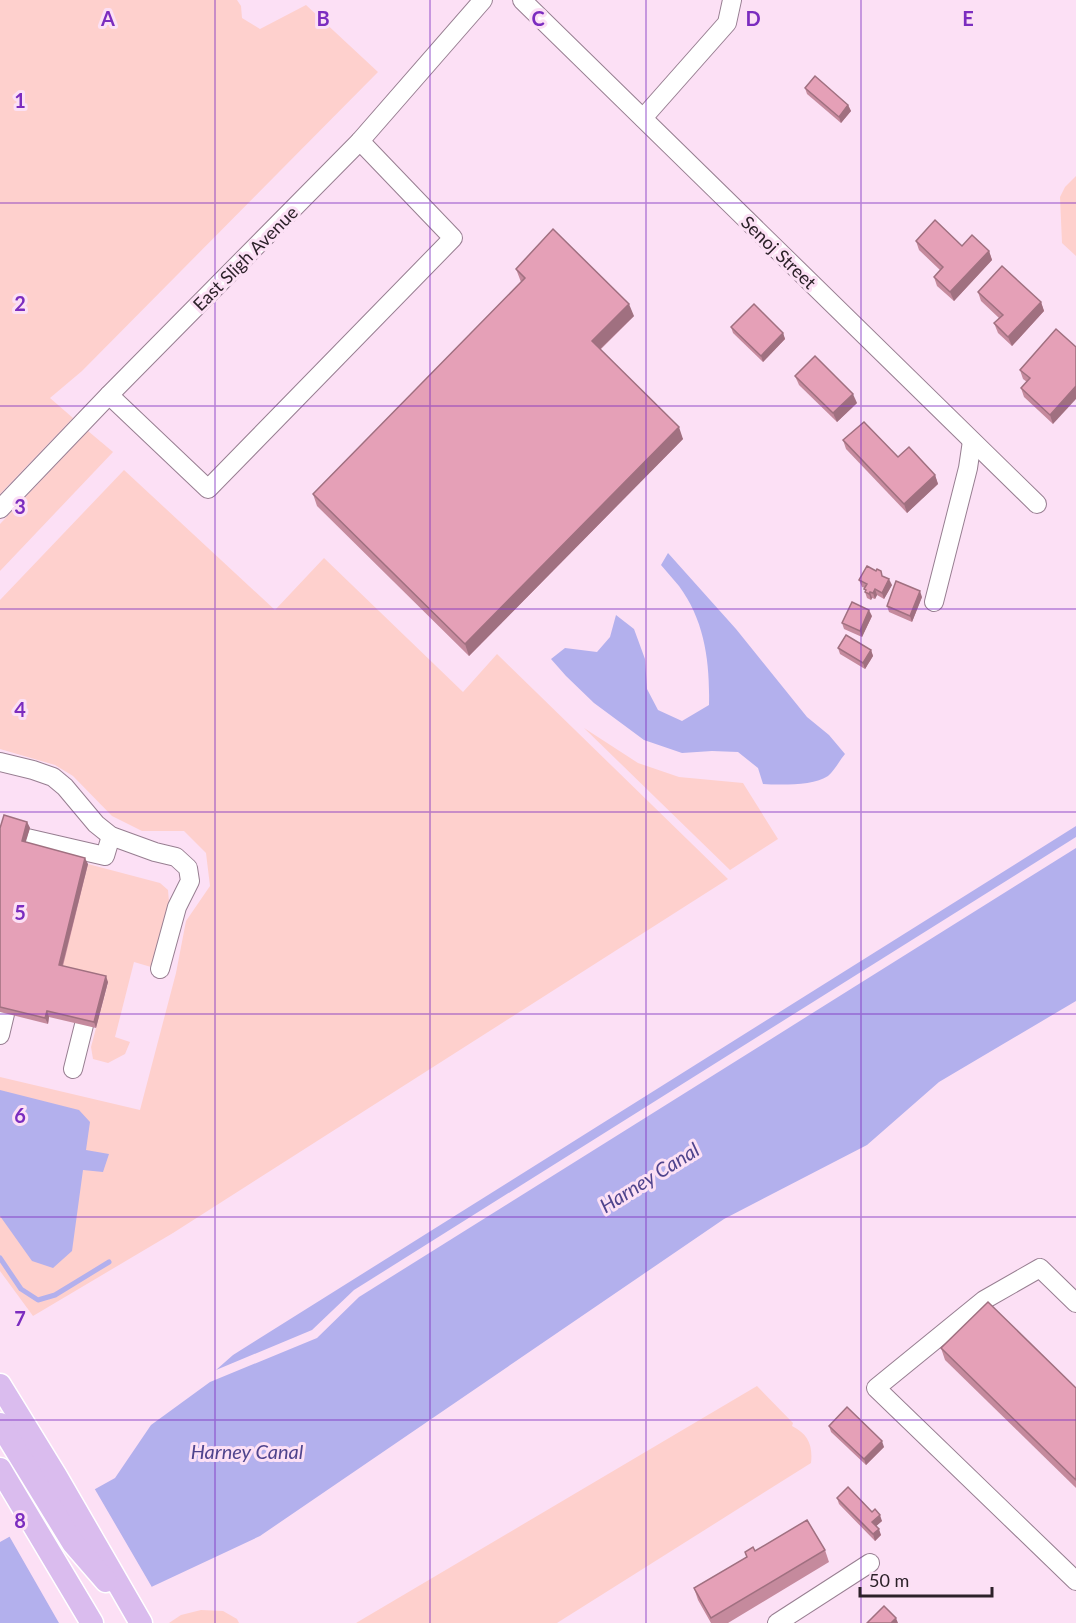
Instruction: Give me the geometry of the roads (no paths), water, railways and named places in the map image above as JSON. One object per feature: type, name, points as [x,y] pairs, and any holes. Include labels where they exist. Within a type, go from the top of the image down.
[{"type":"main road","points":[[0,1385],[47,1481]]},
{"type":"main road","points":[[0,1424],[47,1481],[141,1622]]},
{"type":"main road","points":[[0,1469],[92,1623]]},
{"type":"street","name":"East Sligh Avenue","points":[[0,509],[109,395],[360,141],[483,0]]},
{"type":"street","name":"Senoj Street","points":[[522,0],[1037,504]]},
{"type":"street","points":[[643,118],[727,23],[732,0]]},
{"type":"street","points":[[109,395],[208,489],[453,238],[360,141]]},
{"type":"street","points":[[934,602],[968,468],[972,441]]},
{"type":"street","points":[[0,762],[53,777],[65,787],[96,824],[111,836],[176,857],[188,868],[190,881],[177,907],[160,969]]},
{"type":"street","points":[[27,838],[105,856],[111,836]]},
{"type":"street","points":[[0,1035],[5,1014]]},
{"type":"street","points":[[73,1069],[84,1025]]},
{"type":"street","points":[[1076,1304],[1040,1268],[984,1300],[876,1388],[1076,1581]]},
{"type":"street","points":[[777,1623],[870,1563]]},
{"type":"water","points":[[668,553],[736,629],[807,717],[829,735],[845,754],[828,776],[806,783],[763,784],[758,768],[738,752],[682,753],[644,740],[594,703],[551,659],[565,648],[597,652],[610,637],[616,615],[634,629],[645,659],[647,689],[658,710],[682,721],[709,705],[707,658],[700,628],[688,599],[661,565]]},
{"type":"water","points":[[1076,826],[1076,837],[354,1290],[312,1330],[216,1370],[233,1355]]},
{"type":"water","name":"Harney Canal","points":[[1076,848],[1076,1001],[939,1082],[867,1145],[724,1219],[260,1536],[115,1604],[107,1623],[0,1623],[0,1542],[115,1478],[151,1425],[210,1382],[317,1338],[359,1297]]},
{"type":"water","points":[[0,1090],[79,1110],[90,1122],[86,1150],[109,1154],[103,1172],[83,1170],[72,1251],[53,1268],[32,1261],[0,1216]]},
{"type":"waterway","points":[[0,1258],[21,1289],[38,1300],[55,1295],[109,1262]]}]
